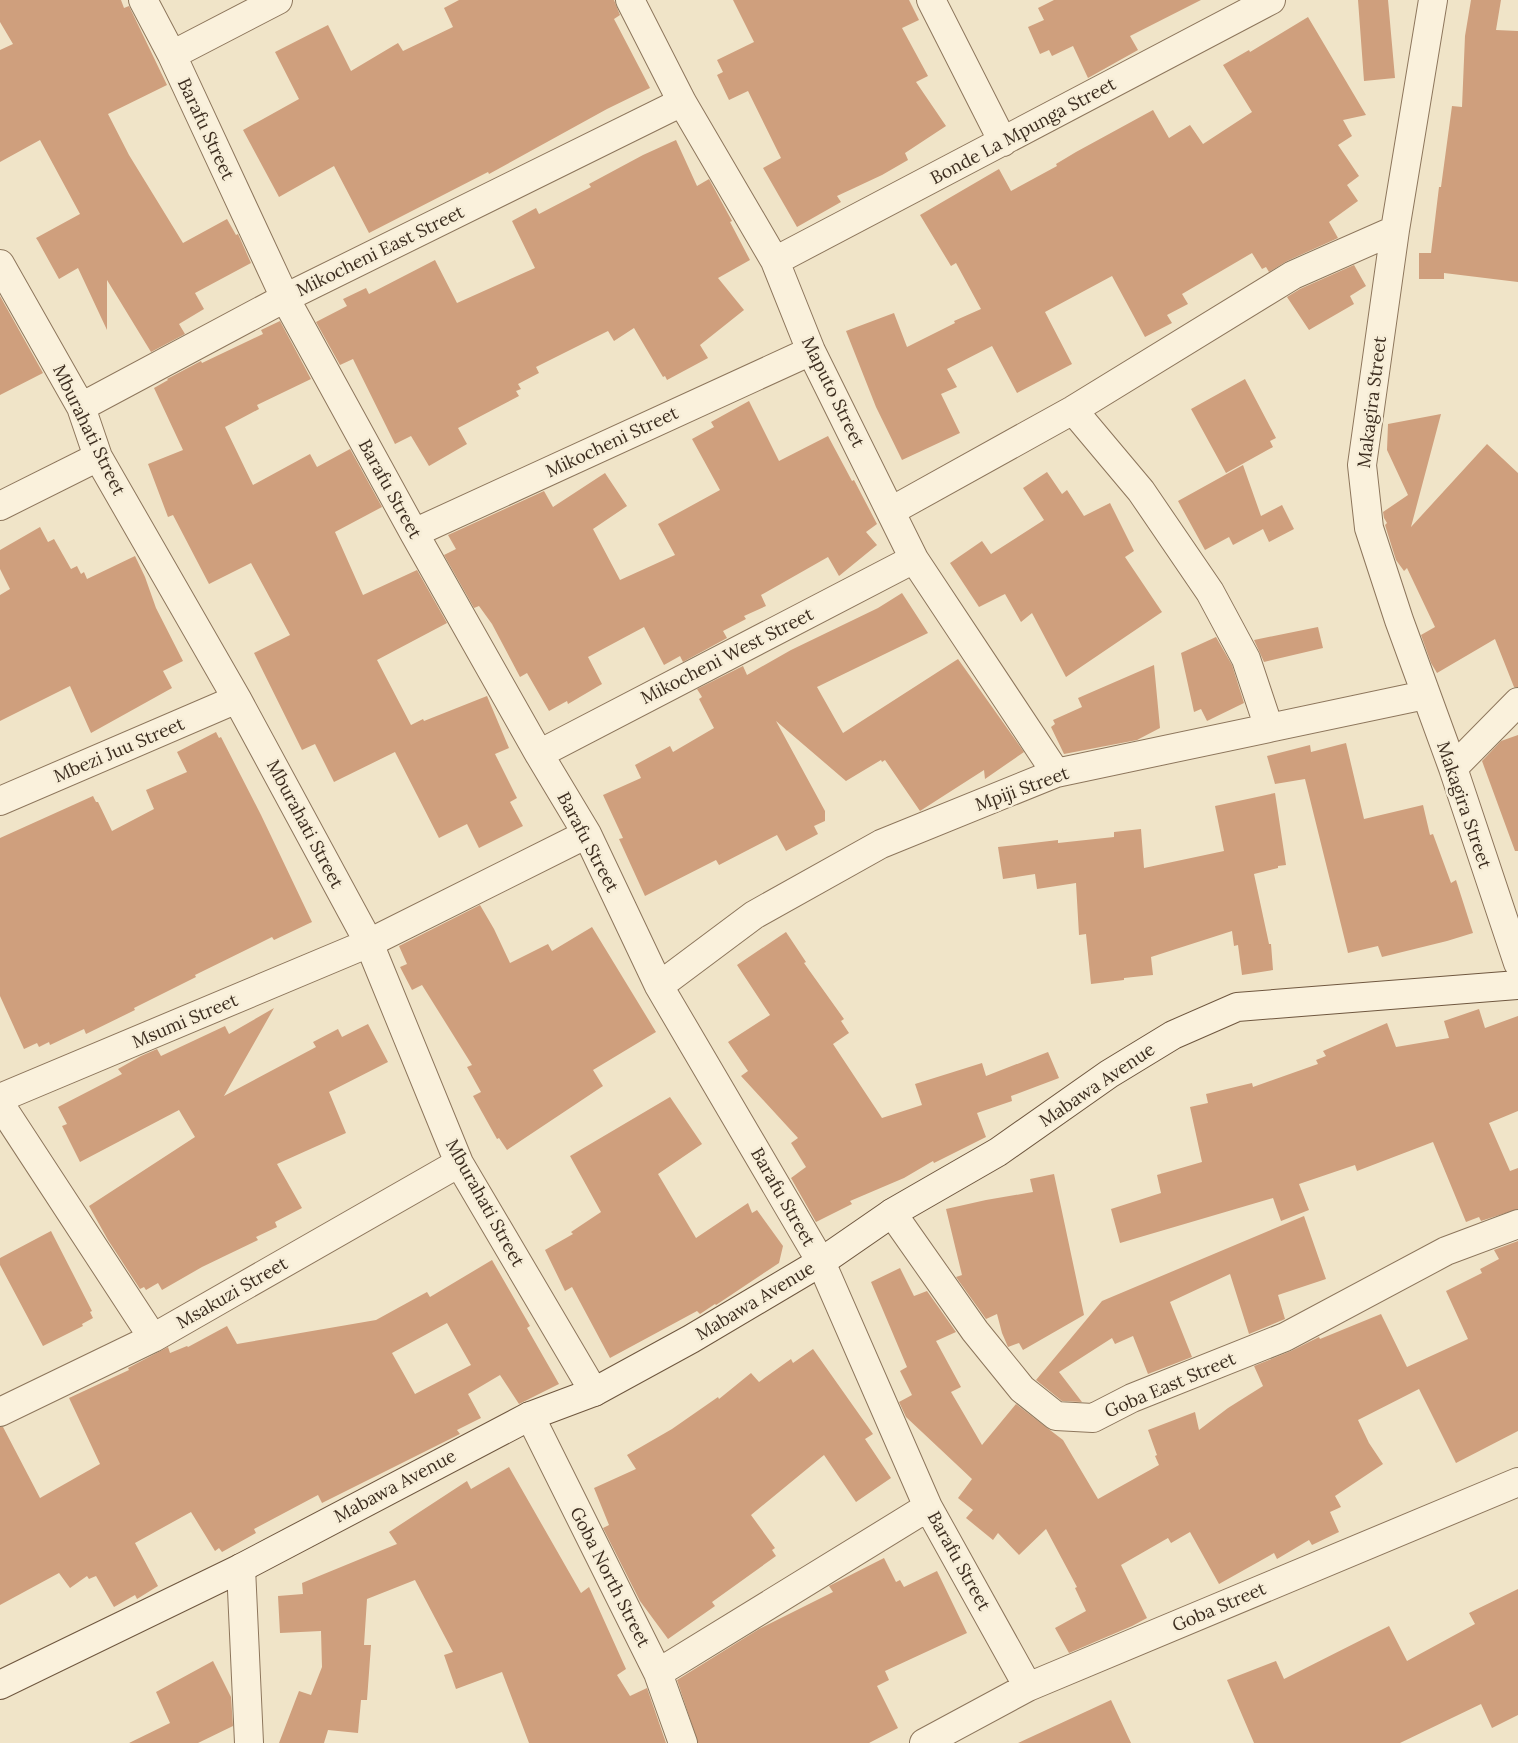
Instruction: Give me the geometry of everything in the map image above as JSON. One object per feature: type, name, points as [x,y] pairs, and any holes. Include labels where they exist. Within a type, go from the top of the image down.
[{"type":"street","name":"Barafu Street","points":[[143,0],[172,55],[285,298],[414,533],[539,754],[587,834],[659,986],[821,1262],[928,1507],[1028,1687]]},
{"type":"street","points":[[172,55],[278,0]]},
{"type":"street","name":"Maputo Street","points":[[630,0],[682,102],[774,262],[811,351],[914,559],[1056,773]]},
{"type":"street","points":[[931,0],[1003,142]]},
{"type":"street","name":"Bonde La Mpunga Street","points":[[774,262],[1271,0]]},
{"type":"street","name":"Makagira Street","points":[[1433,0],[1395,230],[1362,465],[1369,528],[1425,695],[1453,768],[1518,962]]},
{"type":"street","name":"Mikocheni East Street","points":[[81,407],[285,298],[682,102]]},
{"type":"street","points":[[891,511],[1073,410],[1293,275],[1395,230]]},
{"type":"street","name":"Mburahati Street","points":[[0,264],[81,407],[98,458],[237,699],[369,943],[459,1163],[594,1392]]},
{"type":"street","name":"Mikocheni Street","points":[[414,533],[811,351]]},
{"type":"street","points":[[1073,410],[1141,491],[1210,592],[1246,659],[1269,728]]},
{"type":"street","points":[[0,506],[98,458]]},
{"type":"street","name":"Mikocheni West Street","points":[[539,754],[914,559]]},
{"type":"street","name":"Mpiji Street","points":[[659,986],[754,915],[881,844],[1056,773],[1425,695]]},
{"type":"street","name":"Mbezi Juu Street","points":[[0,801],[237,699]]},
{"type":"street","points":[[1453,768],[1518,702]]},
{"type":"street","name":"Msumi Street","points":[[0,1098],[369,943],[587,834]]},
{"type":"street","name":"Mabawa Avenue","points":[[0,1685],[241,1568],[530,1416],[594,1392],[691,1339],[821,1262],[892,1213],[998,1152],[1109,1074],[1173,1035],[1237,1007],[1518,985]]},
{"type":"street","points":[[0,1104],[152,1338]]},
{"type":"street","name":"Msakuzi Street","points":[[0,1412],[152,1338],[459,1163]]},
{"type":"street","name":"Goba East Street","points":[[892,1213],[975,1331],[1022,1389],[1056,1416],[1093,1418],[1132,1398],[1285,1337],[1446,1251],[1518,1224]]},
{"type":"street","name":"Goba North Street","points":[[530,1416],[658,1673],[683,1743]]},
{"type":"street","name":"Goba Street","points":[[924,1743],[1028,1687],[1518,1482]]},
{"type":"street","points":[[658,1673],[928,1507]]},
{"type":"street","points":[[241,1568],[249,1743]]},
{"type":"building","points":[[0,0],[121,0],[124,8],[129,6],[167,85],[108,114],[129,155],[183,243],[227,219],[236,235],[238,234],[251,263],[195,293],[204,309],[179,324],[185,334],[151,352],[107,280],[107,330],[78,268],[59,279],[36,238],[80,214],[40,140],[0,162],[0,50],[13,44],[0,22]]},
{"type":"building","points":[[459,0],[614,0],[620,15],[614,19],[650,88],[607,109],[489,174],[488,172],[369,233],[334,166],[279,197],[243,130],[299,99],[275,52],[328,25],[351,71],[398,43],[403,51],[453,27],[444,8]]},
{"type":"building","points":[[733,0],[909,0],[919,20],[902,28],[928,76],[916,82],[946,126],[905,153],[908,160],[882,175],[837,196],[841,202],[797,227],[763,168],[781,158],[748,91],[729,100],[717,75],[723,72],[717,60],[754,42]]},
{"type":"building","points":[[1054,0],[1201,0],[1130,36],[1138,50],[1088,78],[1073,46],[1052,56],[1049,50],[1040,54],[1028,27],[1044,20],[1038,8]]},
{"type":"building","points":[[1358,0],[1388,0],[1395,78],[1364,81]]},
{"type":"building","points":[[1471,0],[1501,0],[1496,30],[1518,31],[1518,282],[1444,273],[1444,279],[1419,279],[1419,253],[1431,253],[1452,106],[1462,107],[1465,36]]},
{"type":"building","points":[[1308,17],[1366,115],[1343,120],[1352,136],[1338,145],[1359,176],[1347,185],[1358,201],[1329,222],[1338,238],[1287,261],[1269,272],[1266,267],[1262,269],[1252,253],[1182,294],[1188,304],[1167,315],[1172,323],[1145,337],[1112,276],[1045,312],[1072,364],[1017,393],[992,346],[947,369],[957,387],[941,394],[960,433],[902,460],[876,407],[846,331],[894,313],[907,347],[955,323],[954,321],[981,309],[956,263],[951,266],[920,215],[999,169],[1011,191],[1057,166],[1056,164],[1076,152],[1153,110],[1169,138],[1190,125],[1203,144],[1252,112],[1223,65],[1249,50],[1250,52]]},
{"type":"building","points":[[676,140],[697,186],[709,179],[732,221],[730,222],[750,260],[718,278],[744,310],[700,345],[708,358],[667,380],[665,376],[663,377],[634,328],[614,341],[608,331],[536,367],[539,373],[518,384],[521,389],[516,391],[519,396],[458,428],[467,444],[429,466],[411,436],[395,444],[353,359],[340,365],[316,322],[347,306],[343,299],[366,288],[369,294],[435,260],[457,303],[535,268],[512,221],[536,208],[539,214],[591,187],[589,184],[643,155]]},
{"type":"building","points":[[1354,265],[1366,286],[1350,296],[1354,304],[1309,330],[1287,297],[1300,289]]},
{"type":"building","points":[[0,296],[43,373],[0,395]]},
{"type":"building","points":[[280,321],[311,379],[257,405],[259,409],[225,427],[253,485],[310,454],[317,467],[350,449],[382,507],[335,532],[363,595],[417,570],[447,623],[377,660],[411,725],[487,696],[509,748],[495,754],[517,798],[510,802],[523,826],[479,848],[467,824],[439,838],[395,752],[334,782],[315,744],[302,750],[254,653],[290,635],[251,563],[209,584],[173,515],[168,517],[148,464],[183,450],[154,388],[201,361],[202,363],[263,334],[261,330]]},
{"type":"building","points":[[1245,379],[1276,438],[1270,441],[1273,447],[1226,473],[1191,409]]},
{"type":"building","points":[[749,401],[779,461],[828,436],[877,524],[866,532],[877,545],[839,576],[828,557],[761,595],[766,606],[744,616],[746,619],[723,631],[727,638],[683,662],[680,656],[664,665],[644,627],[588,657],[602,684],[568,704],[567,701],[549,711],[527,673],[520,677],[492,624],[479,606],[474,608],[444,555],[456,549],[448,535],[544,491],[553,507],[605,473],[627,506],[593,529],[620,580],[675,555],[658,524],[720,490],[692,439],[714,427],[711,422]]},
{"type":"building","points":[[1441,414],[1411,527],[1487,444],[1518,473],[1518,687],[1514,687],[1495,639],[1437,673],[1431,663],[1421,635],[1435,627],[1407,568],[1404,571],[1396,560],[1385,525],[1387,523],[1383,512],[1408,495],[1387,450],[1388,424]]},
{"type":"building","points":[[1243,465],[1261,516],[1282,505],[1294,529],[1269,542],[1263,529],[1233,545],[1229,537],[1205,550],[1178,501]]},
{"type":"building","points":[[1047,472],[1062,494],[1067,490],[1084,516],[1110,503],[1134,551],[1125,557],[1162,612],[1066,677],[1032,613],[1021,622],[1005,594],[979,607],[950,563],[982,541],[991,554],[1044,520],[1023,488]]},
{"type":"building","points":[[40,527],[48,542],[54,539],[71,569],[77,566],[81,574],[84,572],[87,579],[135,556],[156,608],[183,661],[163,671],[172,688],[91,733],[70,686],[0,721],[0,595],[10,589],[0,569],[0,550]]},
{"type":"building","points":[[902,593],[928,633],[817,687],[843,733],[958,659],[1024,752],[985,779],[984,770],[920,811],[885,760],[882,762],[881,760],[846,781],[776,721],[825,811],[825,821],[814,826],[818,834],[786,851],[777,835],[719,865],[716,860],[645,896],[619,839],[623,838],[603,795],[641,778],[635,765],[670,746],[673,752],[714,728],[699,699],[702,697],[697,689],[743,666],[747,675],[791,650],[878,608]]},
{"type":"building","points":[[1318,627],[1323,648],[1264,662],[1254,640]]},
{"type":"building","points":[[1216,637],[1232,665],[1244,703],[1207,721],[1201,709],[1194,712],[1181,653]]},
{"type":"building","points":[[1154,665],[1160,728],[1137,740],[1064,754],[1051,727],[1055,724],[1053,720],[1082,707],[1078,698]]},
{"type":"building","points":[[216,732],[219,738],[221,737],[261,815],[312,922],[274,940],[272,937],[195,975],[196,977],[86,1034],[84,1029],[50,1045],[49,1042],[39,1047],[37,1043],[24,1049],[0,996],[0,838],[93,796],[96,802],[98,802],[112,831],[154,809],[146,790],[187,772],[177,752]]},
{"type":"building","points":[[1518,735],[1518,851],[1515,851],[1482,761],[1501,741]]},
{"type":"building","points":[[1346,743],[1364,819],[1423,805],[1430,835],[1433,834],[1451,883],[1456,880],[1473,933],[1382,957],[1378,946],[1348,953],[1305,779],[1275,784],[1267,756],[1310,745],[1311,752]]},
{"type":"building","points":[[1275,793],[1286,865],[1254,874],[1269,944],[1271,944],[1273,970],[1242,975],[1238,945],[1234,946],[1232,931],[1151,957],[1153,975],[1091,984],[1086,934],[1079,935],[1076,883],[1037,889],[1035,874],[1003,879],[998,847],[1058,840],[1058,843],[1114,837],[1114,832],[1141,829],[1144,868],[1224,851],[1215,806]]},
{"type":"building","points":[[480,905],[510,963],[548,944],[552,951],[592,927],[656,1032],[593,1070],[603,1086],[507,1150],[499,1138],[497,1139],[473,1096],[481,1092],[467,1067],[472,1065],[422,985],[412,990],[400,967],[407,964],[399,946]]},
{"type":"building","points":[[786,932],[806,962],[804,963],[844,1019],[841,1021],[849,1033],[833,1044],[882,1118],[922,1105],[915,1084],[982,1063],[986,1076],[1048,1052],[1059,1078],[1011,1096],[1012,1101],[977,1113],[986,1137],[934,1163],[933,1161],[904,1178],[850,1201],[852,1204],[816,1222],[791,1178],[806,1167],[791,1143],[798,1138],[741,1076],[748,1071],[728,1042],[770,1015],[737,965]]},
{"type":"building","points":[[274,1008],[224,1096],[316,1047],[313,1042],[338,1029],[342,1037],[368,1024],[388,1062],[329,1092],[346,1133],[277,1164],[302,1208],[275,1222],[277,1227],[256,1237],[258,1240],[202,1267],[162,1290],[158,1283],[146,1290],[144,1287],[140,1289],[108,1240],[89,1206],[195,1137],[179,1110],[80,1162],[62,1126],[67,1124],[58,1107],[122,1074],[118,1069],[141,1056],[157,1049],[161,1056],[225,1026],[229,1034]]},
{"type":"building","points":[[1479,1009],[1485,1028],[1518,1016],[1518,1111],[1489,1123],[1510,1171],[1518,1168],[1518,1209],[1481,1221],[1479,1217],[1466,1222],[1433,1142],[1357,1171],[1355,1165],[1299,1184],[1309,1210],[1281,1221],[1273,1198],[1120,1243],[1111,1209],[1161,1193],[1157,1175],[1202,1162],[1190,1107],[1208,1103],[1206,1094],[1252,1083],[1253,1087],[1318,1064],[1316,1060],[1326,1056],[1323,1051],[1387,1023],[1396,1047],[1449,1038],[1444,1021]]},
{"type":"building","points":[[670,1097],[702,1144],[658,1174],[696,1238],[748,1203],[752,1213],[757,1210],[783,1246],[779,1263],[716,1305],[700,1314],[697,1311],[610,1358],[572,1287],[565,1291],[545,1250],[573,1234],[571,1232],[601,1212],[570,1156]]},
{"type":"building","points":[[1054,1174],[1084,1315],[1023,1350],[1019,1343],[1008,1347],[997,1314],[986,1319],[956,1277],[962,1275],[946,1209],[1033,1192],[1030,1179]]},
{"type":"building","points":[[1304,1216],[1326,1279],[1278,1295],[1285,1319],[1249,1334],[1230,1274],[1170,1302],[1192,1357],[1148,1374],[1133,1336],[1115,1344],[1112,1338],[1059,1372],[1082,1402],[1062,1401],[1036,1380],[1102,1301]]},
{"type":"building","points":[[51,1231],[92,1311],[90,1312],[93,1318],[82,1324],[83,1326],[43,1346],[0,1265],[0,1258]]},
{"type":"building","points":[[1518,1241],[1518,1431],[1456,1463],[1419,1389],[1358,1420],[1369,1443],[1383,1464],[1335,1496],[1341,1507],[1330,1512],[1339,1532],[1312,1545],[1309,1540],[1277,1559],[1274,1553],[1219,1584],[1190,1532],[1171,1543],[1168,1538],[1121,1565],[1147,1618],[1069,1653],[1055,1628],[1086,1611],[1075,1588],[1077,1587],[1046,1529],[1019,1555],[998,1533],[993,1540],[966,1518],[973,1510],[958,1498],[972,1479],[906,1417],[899,1402],[912,1395],[900,1371],[907,1367],[871,1282],[900,1268],[914,1296],[927,1291],[956,1332],[936,1341],[961,1387],[951,1392],[982,1445],[1016,1404],[1063,1440],[1098,1499],[1159,1465],[1148,1430],[1195,1412],[1199,1430],[1228,1408],[1263,1386],[1254,1366],[1319,1337],[1320,1339],[1381,1314],[1407,1367],[1468,1339],[1446,1291],[1482,1273],[1480,1269],[1499,1259],[1494,1250]]},
{"type":"building","points":[[492,1260],[530,1326],[527,1328],[559,1384],[519,1404],[500,1375],[468,1394],[481,1418],[457,1430],[460,1434],[322,1503],[318,1495],[254,1529],[256,1533],[222,1552],[219,1548],[215,1551],[191,1512],[135,1543],[158,1586],[137,1599],[135,1595],[114,1607],[96,1576],[89,1579],[87,1576],[70,1588],[59,1573],[0,1605],[0,1427],[3,1427],[40,1498],[100,1464],[69,1398],[129,1370],[128,1368],[168,1347],[170,1353],[188,1347],[227,1326],[237,1344],[376,1320],[427,1292],[430,1297]],"holes":[[[447,1323],[471,1365],[415,1394],[392,1353]]]},
{"type":"building","points":[[813,1349],[873,1434],[865,1439],[891,1478],[856,1502],[824,1455],[751,1515],[775,1548],[772,1550],[776,1556],[712,1602],[715,1606],[668,1639],[640,1601],[603,1528],[609,1525],[594,1488],[636,1469],[627,1455],[672,1429],[718,1397],[719,1399],[751,1373],[759,1382],[791,1359],[793,1363]]},
{"type":"building","points":[[509,1467],[581,1593],[589,1587],[626,1669],[617,1675],[630,1696],[647,1688],[666,1743],[529,1743],[502,1672],[456,1689],[444,1655],[453,1652],[415,1580],[367,1599],[364,1645],[371,1645],[367,1700],[361,1700],[358,1733],[328,1730],[324,1743],[279,1743],[299,1691],[311,1695],[322,1667],[321,1631],[280,1633],[278,1596],[303,1594],[302,1583],[397,1544],[389,1532],[467,1481],[471,1489]]},
{"type":"building","points":[[884,1558],[896,1582],[900,1580],[904,1587],[937,1571],[967,1633],[885,1671],[889,1680],[877,1686],[898,1728],[869,1743],[698,1743],[677,1680],[759,1629],[833,1592],[829,1586]]},
{"type":"building","points":[[1518,1589],[1518,1715],[1492,1728],[1481,1704],[1400,1743],[1254,1743],[1227,1680],[1276,1661],[1284,1679],[1389,1626],[1407,1661],[1475,1624],[1469,1613]]},
{"type":"building","points":[[213,1661],[231,1697],[233,1726],[198,1743],[129,1743],[170,1723],[156,1692]]},
{"type":"building","points":[[1111,1700],[1131,1743],[1018,1743]]}]
